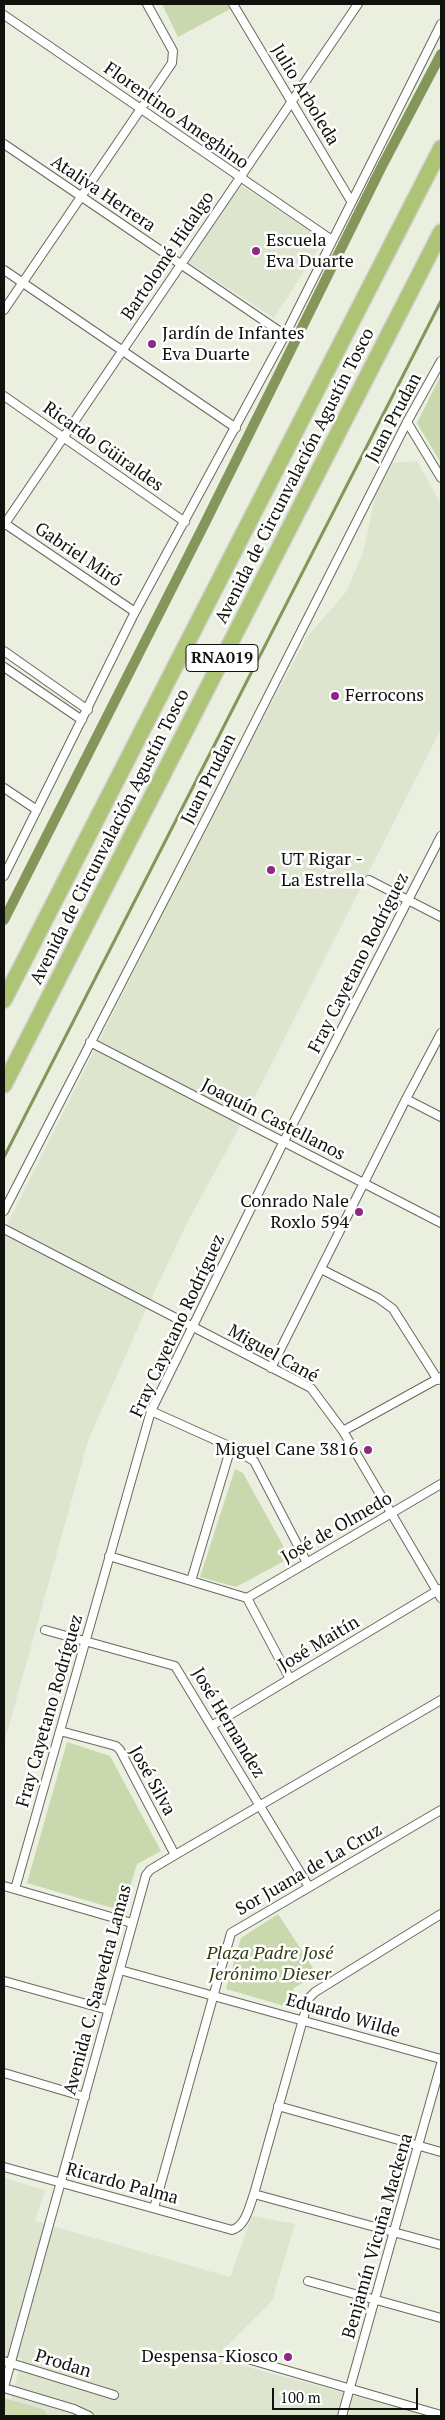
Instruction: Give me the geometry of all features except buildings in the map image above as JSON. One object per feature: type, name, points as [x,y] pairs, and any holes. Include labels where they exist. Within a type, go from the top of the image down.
[{"type":"highway","name":"Avenida de Circunvalación Agustín Tosco","points":[[4,1000],[441,148]]},
{"type":"highway","name":"Avenida de Circunvalación Agustín Tosco","points":[[4,1085],[441,232]]},
{"type":"main road","points":[[4,2406],[39,2416]]},
{"type":"street","points":[[4,310],[82,198],[172,63],[172,51],[147,4]]},
{"type":"street","name":"Julio Arboleda","points":[[233,4],[351,201]]},
{"type":"street","name":"Bartolomé Hidalgo","points":[[4,524],[358,4]]},
{"type":"street","name":"Florentino Ameghino","points":[[4,15],[332,240]]},
{"type":"street","points":[[4,876],[136,612],[285,335],[441,24]]},
{"type":"street","name":"Ataliva Herrera","points":[[4,144],[285,335]]},
{"type":"street","points":[[4,270],[236,428]]},
{"type":"street","name":"Juan Prudan","points":[[4,1211],[210,811],[407,422],[441,364]]},
{"type":"street","name":"Ricardo Güiraldes","points":[[4,396],[185,522]]},
{"type":"street","points":[[407,422],[441,478]]},
{"type":"street","name":"Gabriel Miró","points":[[4,524],[136,612]]},
{"type":"street","points":[[4,651],[88,710]]},
{"type":"street","points":[[4,667],[82,720]]},
{"type":"street","points":[[4,788],[37,810]]},
{"type":"street","name":"Fray Cayetano Rodríguez","points":[[15,1889],[151,1411],[283,1143],[441,836]]},
{"type":"street","points":[[369,880],[441,917]]},
{"type":"street","points":[[271,1368],[406,1099],[441,1034]]},
{"type":"street","name":"Joaquín Castellanos","points":[[90,1042],[441,1223]]},
{"type":"street","points":[[406,1099],[441,1118]]},
{"type":"street","name":"Miguel Cané","points":[[4,1229],[311,1388],[343,1432],[391,1514],[439,1589],[441,1598]]},
{"type":"street","points":[[321,1269],[378,1298],[393,1309],[439,1378],[343,1432]]},
{"type":"street","points":[[151,1411],[232,1447],[246,1455],[259,1467],[307,1563]]},
{"type":"street","points":[[191,1581],[232,1447]]},
{"type":"street","name":"José de Olmedo","points":[[247,1598],[441,1484]]},
{"type":"street","points":[[109,1556],[247,1598],[290,1679]]},
{"type":"street","name":"José Maitín","points":[[213,1725],[439,1589]]},
{"type":"street","name":"José Hernandez","points":[[45,1630],[175,1666],[213,1725],[308,1887]]},
{"type":"street","name":"Avenida C. Saavedra Lamas","points":[[4,2387],[7,2362],[62,2183],[146,1875],[150,1870],[175,1855],[441,1700]]},
{"type":"street","name":"José Silva","points":[[60,1730],[116,1746],[120,1750],[175,1855]]},
{"type":"street","name":"Sor Juana de La Cruz","points":[[154,2208],[231,1933],[441,1810]]},
{"type":"street","points":[[4,1886],[132,1923]]},
{"type":"street","points":[[441,1914],[315,1992],[309,1998],[254,2194],[441,2245]]},
{"type":"street","name":"Eduardo Wilde","points":[[120,1970],[441,2059]]},
{"type":"street","points":[[4,1981],[108,2010]]},
{"type":"street","name":"Benjamín Vicuña Mackena","points":[[342,2416],[441,2064]]},
{"type":"street","points":[[4,2074],[85,2097]]},
{"type":"street","points":[[278,2106],[441,2152]]},
{"type":"street","name":"Ricardo Palma","points":[[4,2167],[232,2230],[238,2228],[243,2222],[254,2194]]},
{"type":"street","points":[[308,2281],[441,2318]]},
{"type":"street","points":[[244,2358],[441,2415]]},
{"type":"street","name":"Prodan","points":[[7,2362],[114,2396]]},
{"type":"street","points":[[4,2387],[74,2409],[89,2416]]},
{"type":"shaded area","name":"Escuela Eva Duarte","points":[[239,184],[324,240],[274,318],[188,262]]},
{"type":"shaded area","points":[[417,461],[441,504],[441,729],[239,1128],[187,1223],[143,1316],[88,1441],[4,1744],[4,1231],[221,797],[307,637],[346,592],[363,553],[376,493],[393,463]]},
{"type":"shaded area","points":[[4,2178],[45,2190],[35,2221],[230,2277],[252,2216],[295,2224],[272,2301],[215,2358],[428,2416],[6,2416],[22,2359],[4,2354]]},
{"type":"green space","points":[[162,4],[227,4],[230,9],[178,37]]},
{"type":"green space","points":[[441,375],[441,463],[417,423]]},
{"type":"green space","points":[[235,1469],[243,1473],[290,1558],[236,1587],[200,1577]]},
{"type":"green space","points":[[67,1742],[110,1756],[161,1851],[137,1864],[123,1911],[27,1883]]},
{"type":"green space","name":"Plaza Padre José Jerónimo Dieser","points":[[278,1914],[317,1974],[294,1988],[288,2007],[226,1989],[241,1938]]},
{"type":"waterway","points":[[4,920],[204,525],[382,166],[441,54]]},
{"type":"waterway","points":[[4,1157],[441,301]]},
{"type":"place","name":"Escuela Eva Duarte","points":[[256,251]]},
{"type":"place","name":"Jardín de Infantes Eva Duarte","points":[[152,344]]},
{"type":"place","name":"Ferrocons","points":[[335,696]]},
{"type":"place","name":"UT Rigar - La Estrella","points":[[271,870]]},
{"type":"place","name":"Conrado Nale Roxlo 594","points":[[359,1212]]},
{"type":"place","name":"Miguel Cane 3816","points":[[368,1450]]},
{"type":"place","name":"Despensa-Kiosco","points":[[288,2357]]}]
